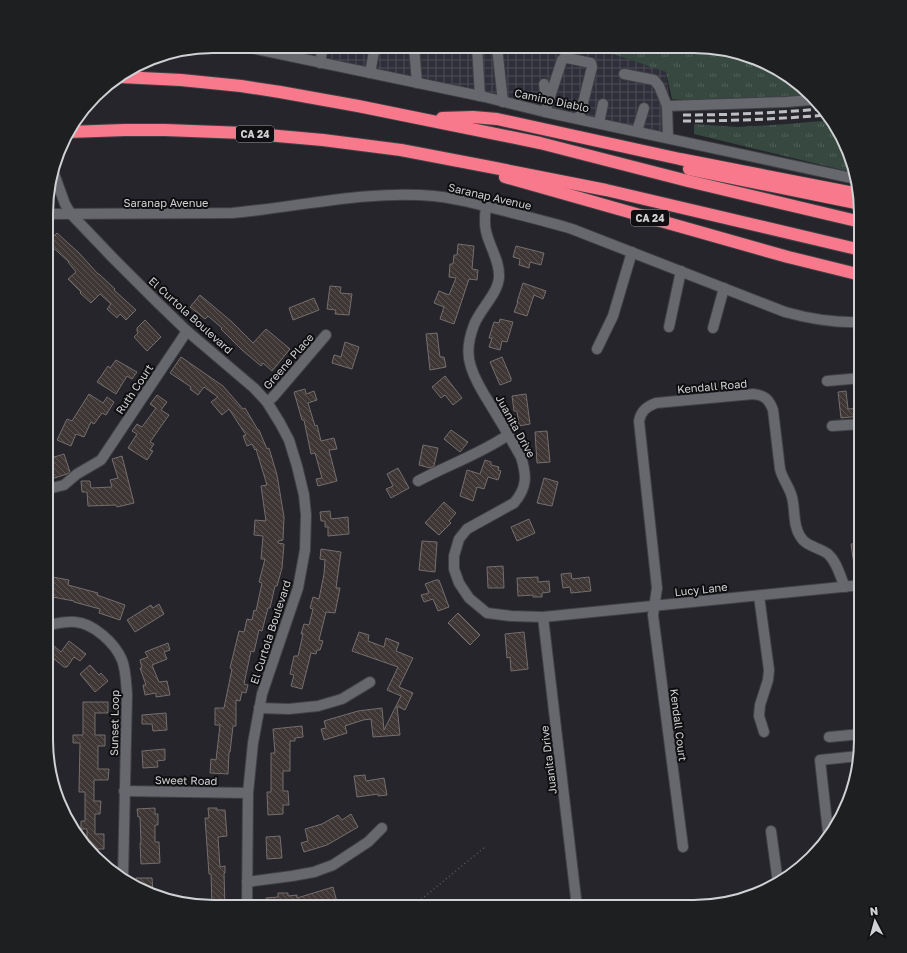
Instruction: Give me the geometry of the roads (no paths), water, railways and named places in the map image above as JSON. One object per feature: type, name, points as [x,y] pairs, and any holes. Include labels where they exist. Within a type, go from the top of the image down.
[{"type":"highway","points":[[128,77],[188,81],[247,87],[417,118],[540,143],[688,181],[854,220]]},
{"type":"highway","points":[[417,118],[473,117],[497,119],[687,160],[853,193]]},
{"type":"highway","name":"CA 24","points":[[75,132],[157,130],[244,133],[346,142],[441,157],[529,184],[788,258],[854,273]]},
{"type":"highway","points":[[540,143],[578,145],[735,179],[854,203]]},
{"type":"highway","points":[[441,157],[606,190],[854,248]]},
{"type":"street","name":"Camino Diablo","points":[[277,53],[850,178]]},
{"type":"street","points":[[320,62],[322,53]]},
{"type":"street","points":[[370,73],[374,53]]},
{"type":"street","points":[[414,53],[417,83]]},
{"type":"street","points":[[477,53],[480,96]]},
{"type":"street","points":[[498,53],[503,102]]},
{"type":"street","points":[[545,112],[562,60],[567,58],[591,63],[592,67],[579,119]]},
{"type":"street","points":[[624,74],[654,80],[659,86],[667,106],[668,138]]},
{"type":"street","points":[[544,84],[545,93],[550,98]]},
{"type":"street","points":[[667,106],[807,100]]},
{"type":"street","points":[[598,123],[603,104]]},
{"type":"street","points":[[637,131],[644,108]]},
{"type":"street","name":"El Curtola Boulevard","points":[[56,180],[65,204],[71,214],[112,257],[188,331],[254,388],[267,402],[289,440],[297,466],[304,495],[306,515],[305,550],[298,588],[262,694],[253,743],[248,793],[247,900]]},
{"type":"street","name":"Saranap Avenue","points":[[53,214],[232,214],[379,195],[434,196],[458,199],[551,222],[572,229],[785,312],[828,321],[854,322]]},
{"type":"street","name":"Juanita Drive","points":[[486,206],[486,230],[499,270],[499,278],[497,287],[475,321],[468,347],[468,356],[470,366],[485,396],[521,457],[525,474],[523,489],[514,503],[467,528],[459,540],[454,556],[454,569],[459,583],[468,598],[487,613],[512,616],[543,617],[576,900]]},
{"type":"street","points":[[597,349],[613,316],[632,252]]},
{"type":"street","points":[[669,327],[681,271]]},
{"type":"street","points":[[713,328],[724,288]]},
{"type":"street","name":"Ruth Court","points":[[53,488],[64,485],[77,474],[100,460],[188,331]]},
{"type":"street","name":"Greene Place","points":[[267,402],[326,335]]},
{"type":"street","points":[[827,381],[854,379]]},
{"type":"street","name":"Kendall Road","points":[[655,606],[658,588],[639,420],[644,410],[650,405],[656,403],[753,394],[760,394],[770,402],[773,410],[780,469],[791,494],[799,536],[810,545],[827,553],[834,560],[845,587]]},
{"type":"street","points":[[832,426],[854,424]]},
{"type":"street","points":[[418,481],[480,452],[508,435]]},
{"type":"street","name":"Lucy Lane","points":[[543,617],[845,587],[854,588]]},
{"type":"street","points":[[759,596],[769,670],[768,680],[760,704],[759,716],[764,732]]},
{"type":"street","name":"Kendall Court","points":[[655,606],[653,615],[683,848]]},
{"type":"street","name":"Sunset Loop","points":[[53,624],[75,622],[88,625],[115,647],[122,660],[126,676],[127,694],[123,872]]},
{"type":"street","points":[[259,708],[289,709],[318,706],[342,699],[370,682]]},
{"type":"street","points":[[829,737],[854,735]]},
{"type":"street","points":[[828,828],[820,760],[853,757]]},
{"type":"street","name":"Sweet Road","points":[[124,791],[248,793]]},
{"type":"street","points":[[247,882],[314,872],[333,865],[368,842],[382,828]]},
{"type":"street","points":[[771,832],[777,877]]},
{"type":"railway","points":[[683,115],[752,114],[815,109]]},
{"type":"railway","points":[[683,121],[755,120],[821,116]]}]
